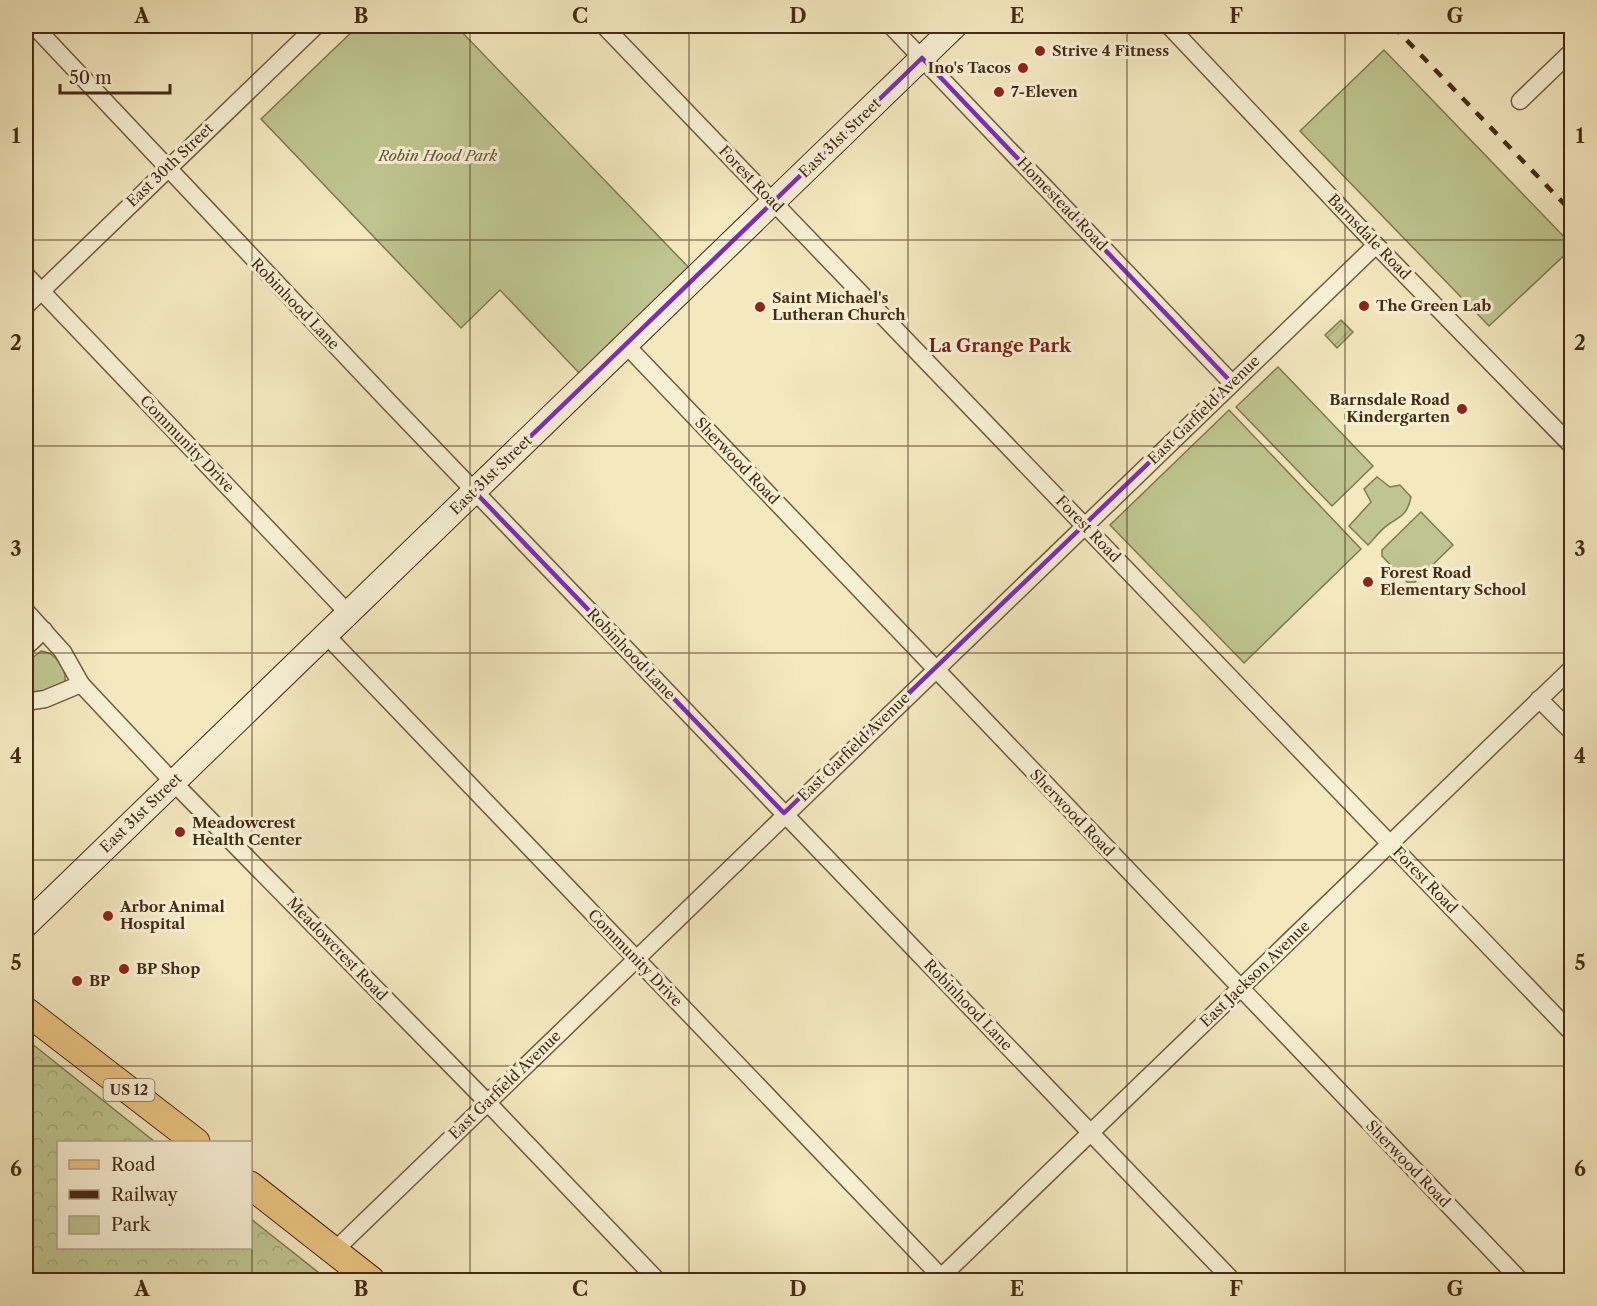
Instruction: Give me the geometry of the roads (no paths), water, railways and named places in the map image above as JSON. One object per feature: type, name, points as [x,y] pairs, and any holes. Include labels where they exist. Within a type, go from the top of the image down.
[{"type":"main road","name":"East 31st Street","points":[[26,925],[955,26]]},
{"type":"main road","name":"US 12","points":[[26,1011],[193,1141]]},
{"type":"main road","points":[[252,1187],[370,1281]]},
{"type":"street","name":"Robinhood Lane","points":[[34,26],[474,491],[1232,1281]]},
{"type":"street","name":"East 30th Street","points":[[26,306],[316,26]]},
{"type":"street","name":"Forest Road","points":[[604,26],[1572,1033]]},
{"type":"street","name":"Homestead Road","points":[[891,26],[1232,383]]},
{"type":"street","name":"Barnsdale Road","points":[[1169,26],[1376,245],[1572,446]]},
{"type":"street","points":[[1520,101],[1572,51]]},
{"type":"street","name":"East Garfield Avenue","points":[[333,1251],[784,813],[1376,245]]},
{"type":"street","name":"Community Drive","points":[[26,275],[348,614]]},
{"type":"street","name":"Sherwood Road","points":[[626,345],[1520,1281]]},
{"type":"street","name":"Meadowcrest Road","points":[[26,611],[69,660],[81,684],[173,782],[487,1102],[657,1281]]},
{"type":"street","points":[[26,647],[44,630]]},
{"type":"street","name":"Community Drive","points":[[326,635],[941,1279]]},
{"type":"street","name":"East Jackson Avenue","points":[[941,1279],[1572,668]]},
{"type":"street","points":[[26,702],[45,699],[81,684]]},
{"type":"street","points":[[1539,699],[1572,732]]},
{"type":"railway","points":[[1393,26],[1572,212]]},
{"type":"place","name":"Strive 4 Fitness","points":[[1040,51]]},
{"type":"place","name":"Ino's Tacos","points":[[1023,68]]},
{"type":"place","name":"7-Eleven","points":[[999,92]]},
{"type":"place","name":"The Green Lab","points":[[1364,306]]},
{"type":"place","name":"Saint Michael's Lutheran Church","points":[[760,307]]},
{"type":"place","name":"Barnsdale Road Kindergarten","points":[[1462,409]]},
{"type":"place","name":"Forest Road Elementary School","points":[[1368,582]]},
{"type":"place","name":"Meadowcrest Health Center","points":[[180,832]]},
{"type":"place","name":"Arbor Animal Hospital","points":[[108,916]]},
{"type":"place","name":"BP Shop","points":[[124,969]]},
{"type":"place","name":"BP","points":[[77,981]]},
{"type":"district","name":"La Grange Park","points":[[1000,346]]},
{"type":"park label","name":"Robin Hood Park","points":[[438,156]]}]
